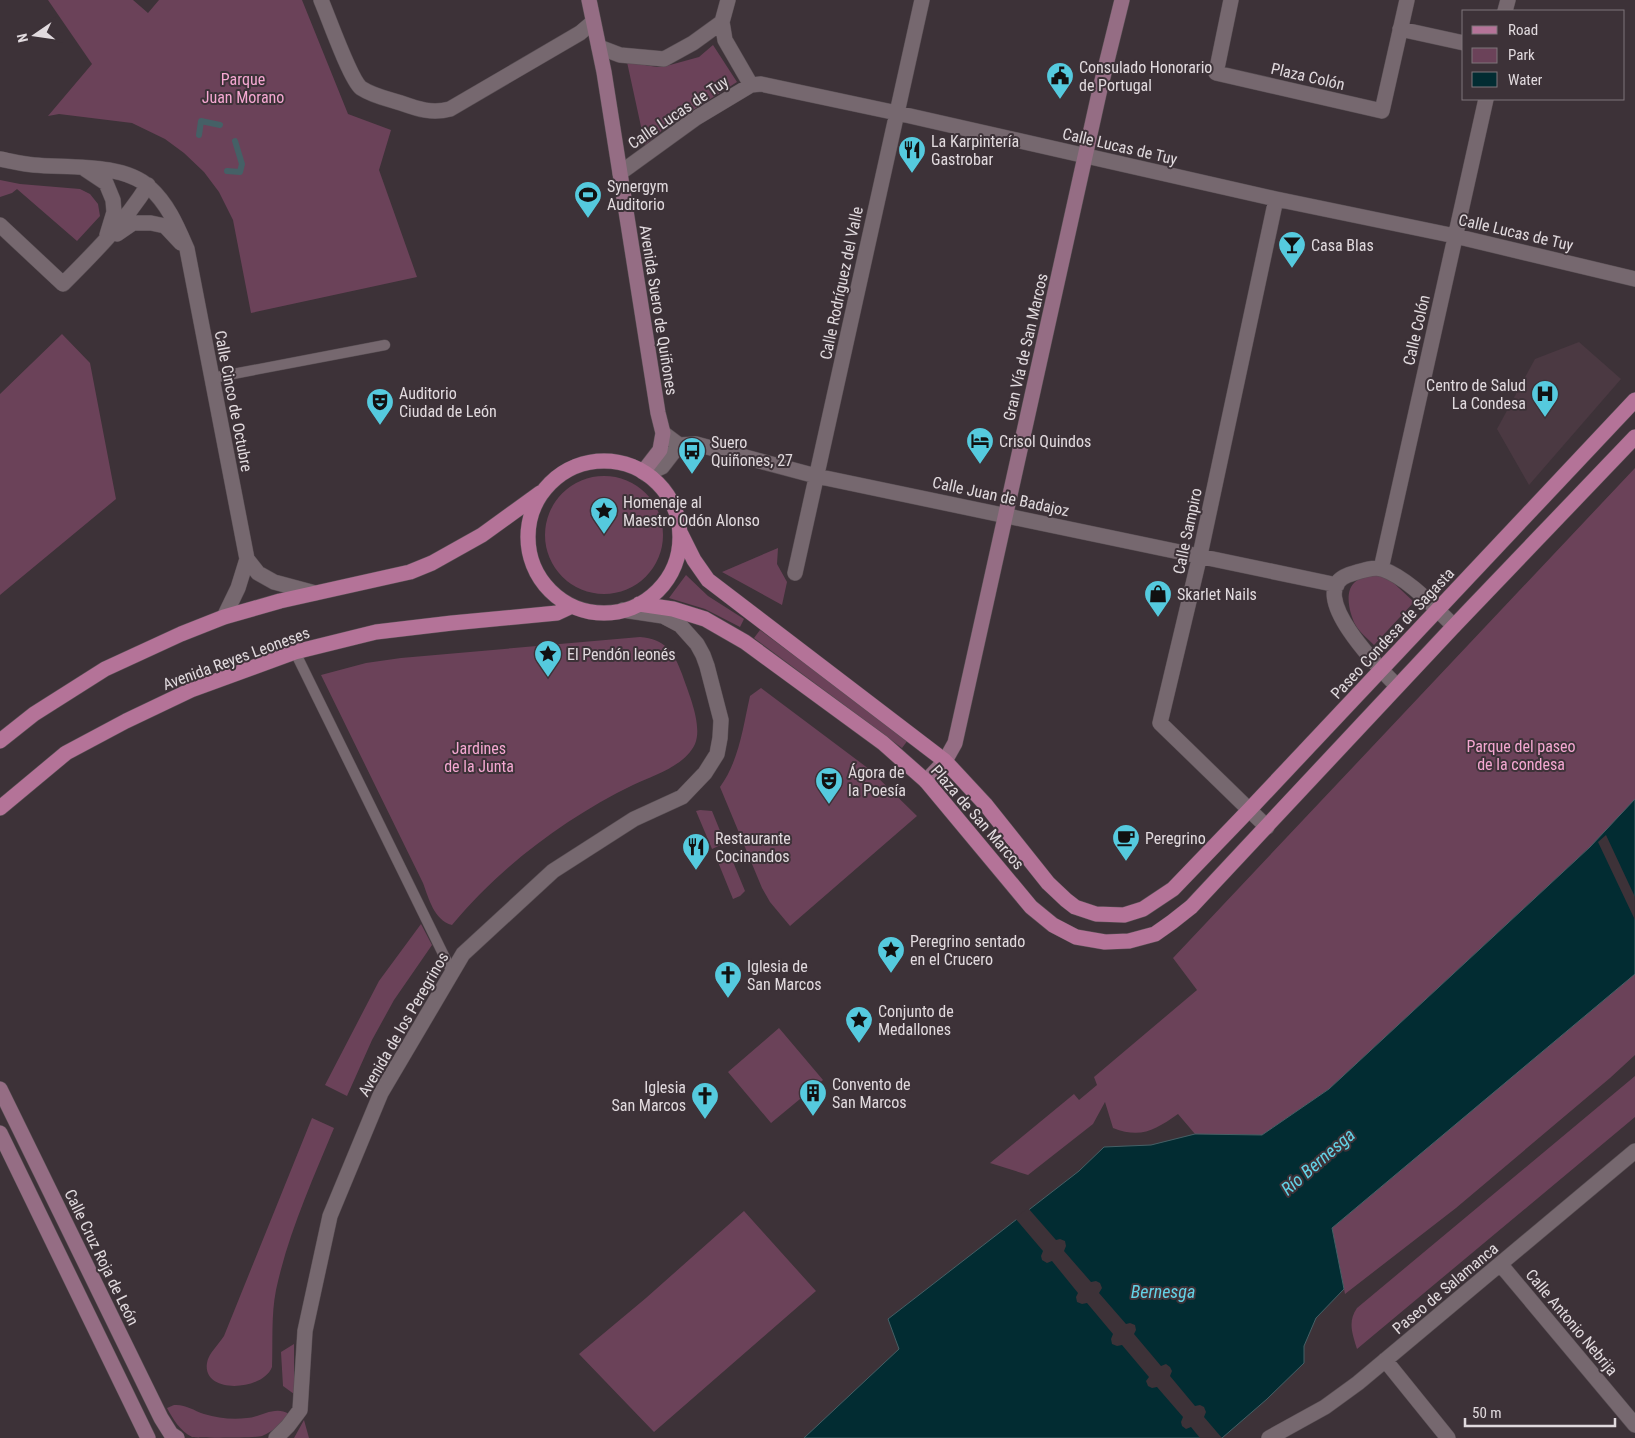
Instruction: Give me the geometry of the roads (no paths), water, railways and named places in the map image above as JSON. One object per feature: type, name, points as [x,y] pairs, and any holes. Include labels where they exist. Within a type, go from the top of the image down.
[{"type":"main road","name":"Paseo Condesa de Sagasta","points":[[1173,889],[1250,810],[1635,400]]},
{"type":"main road","points":[[1267,827],[1397,686],[1635,437]]},
{"type":"main road","points":[[0,741],[34,714],[105,669],[181,634],[224,617],[315,593],[388,578],[432,563],[495,528],[540,493],[552,479],[582,464],[599,461],[618,462],[636,468],[667,494],[677,514],[682,534],[677,556],[669,575],[657,591],[640,604],[623,610],[589,611],[572,606],[552,594],[537,575],[529,553],[528,529],[540,493]]},
{"type":"main road","name":"Plaza de San Marcos","points":[[682,534],[694,560],[708,580],[945,761],[988,808],[1048,883],[1075,907],[1096,914],[1124,914],[1143,910],[1173,889]]},
{"type":"main road","name":"Plaza de San Marcos","points":[[640,604],[673,609],[705,619],[745,642],[883,743],[926,781],[1032,907],[1053,925],[1076,937],[1105,942],[1129,941],[1154,934],[1191,907],[1267,827]]},
{"type":"main road","name":"Avenida Reyes Leoneses","points":[[0,808],[66,753],[126,721],[191,690],[295,652],[376,632],[557,612],[572,606]]},
{"type":"street","points":[[321,0],[352,75],[360,87],[374,94],[424,111],[438,112],[450,109],[580,33],[593,22]]},
{"type":"street","name":"Avenida Suero de Quiñones","points":[[589,0],[599,47],[658,413],[663,432]]},
{"type":"street","points":[[728,0],[722,22],[725,40],[751,85]]},
{"type":"street","name":"Calle Rodríguez del Valle","points":[[795,573],[922,0]]},
{"type":"street","name":"Gran Vía de San Marcos","points":[[926,781],[945,761],[955,743],[1100,89],[1122,0]]},
{"type":"street","name":"Plaza Colón","points":[[1232,0],[1216,73],[1382,111],[1407,0]]},
{"type":"street","points":[[599,47],[620,55],[664,59],[693,43],[722,22]]},
{"type":"street","points":[[1400,29],[1462,43]]},
{"type":"street","name":"Calle Lucas de Tuy","points":[[620,173],[696,118],[751,85],[761,84],[1276,199],[1455,236],[1635,279]]},
{"type":"street","name":"Calle Colón","points":[[1381,569],[1486,100]]},
{"type":"street","name":"Calle Cinco de Octubre","points":[[0,159],[128,174],[148,186],[160,198],[174,218],[187,249],[247,559],[238,588],[224,617]]},
{"type":"street","name":"Calle Cinco de Octubre","points":[[83,168],[106,183],[113,200],[114,212],[106,242]]},
{"type":"street","points":[[0,225],[63,284],[106,242],[148,186]]},
{"type":"street","name":"Calle Sampiro","points":[[1267,827],[1160,723],[1200,555],[1276,199]]},
{"type":"street","points":[[106,242],[134,223],[151,222],[165,226],[187,249]]},
{"type":"street","points":[[663,432],[679,445],[662,467],[644,473],[660,450],[663,432]]},
{"type":"street","name":"Calle Juan de Badajoz","points":[[679,445],[696,444],[816,476],[1337,585]]},
{"type":"street","points":[[247,559],[258,573],[274,582],[315,593]]},
{"type":"street","points":[[1397,686],[1351,634],[1338,610],[1335,596],[1337,585],[1345,577],[1361,571],[1381,569],[1403,581],[1454,626]]},
{"type":"street","name":"Avenida de los Peregrinos","points":[[276,1438],[300,1410],[305,1331],[330,1216],[381,1094],[463,954],[553,871],[634,818],[682,797],[705,773],[716,754],[720,738],[720,720],[704,654],[680,625],[663,616],[623,610]]},
{"type":"street","name":"Calle Cruz Roja de León","points":[[0,1089],[161,1418],[171,1434],[177,1438]]},
{"type":"street","points":[[0,1133],[148,1438]]},
{"type":"street","name":"Paseo de Salamanca","points":[[1269,1438],[1325,1407],[1358,1383],[1632,1159]]},
{"type":"street","name":"Calle Antonio Nebrija","points":[[1501,1265],[1635,1425]]},
{"type":"street","points":[[1385,1360],[1448,1438]]},
{"type":"lane","points":[[212,378],[385,345]]},
{"type":"lane","points":[[295,652],[452,972]]},
{"type":"water","name":"Bernesga","points":[[1635,799],[1635,974],[1332,1228],[1344,1289],[1316,1318],[1304,1346],[1304,1363],[1267,1399],[1222,1438],[804,1438],[899,1349],[888,1319],[1079,1171],[1104,1147],[1151,1145],[1195,1134],[1262,1135],[1329,1089],[1590,847]]},
{"type":"waterway","points":[[199,135],[201,121],[220,125]]},
{"type":"waterway","points":[[227,171],[240,172],[242,164],[235,141]]},
{"type":"place","name":"Consulado Honorario de Portugal","points":[[1060,100]]},
{"type":"place","name":"La Karpintería Gastrobar","points":[[912,174]]},
{"type":"place","name":"Synergym Auditorio","points":[[588,219]]},
{"type":"place","name":"Casa Blas","points":[[1292,269]]},
{"type":"place","name":"Centro de Salud La Condesa","points":[[1545,418]]},
{"type":"place","name":"Auditorio Ciudad de León","points":[[380,426]]},
{"type":"place","name":"Crisol Quindos","points":[[980,465]]},
{"type":"place","name":"Suero Quiñones, 27","points":[[692,475]]},
{"type":"place","name":"Homenaje al Maestro Odón Alonso","points":[[604,535]]},
{"type":"place","name":"Skarlet Nails","points":[[1158,618]]},
{"type":"place","name":"El Pendón leonés","points":[[548,678]]},
{"type":"place","name":"Ágora de la Poesía","points":[[829,805]]},
{"type":"place","name":"Peregrino","points":[[1126,862]]},
{"type":"place","name":"Restaurante Cocinandos","points":[[696,871]]},
{"type":"place","name":"Peregrino sentado en el Crucero","points":[[891,974]]},
{"type":"place","name":"Iglesia de San Marcos","points":[[728,999]]},
{"type":"place","name":"Conjunto de Medallones","points":[[859,1044]]},
{"type":"place","name":"Convento de San Marcos","points":[[813,1117]]},
{"type":"place","name":"Iglesia San Marcos","points":[[705,1120]]},
{"type":"park label","name":"Parque Juan Morano","points":[[243,88]]},
{"type":"park label","name":"Parque del paseo de la condesa","points":[[1521,755]]},
{"type":"park label","name":"Jardines de la Junta","points":[[479,757]]},
{"type":"water label","name":"Río Bernesga","points":[[1318,1162]]}]
